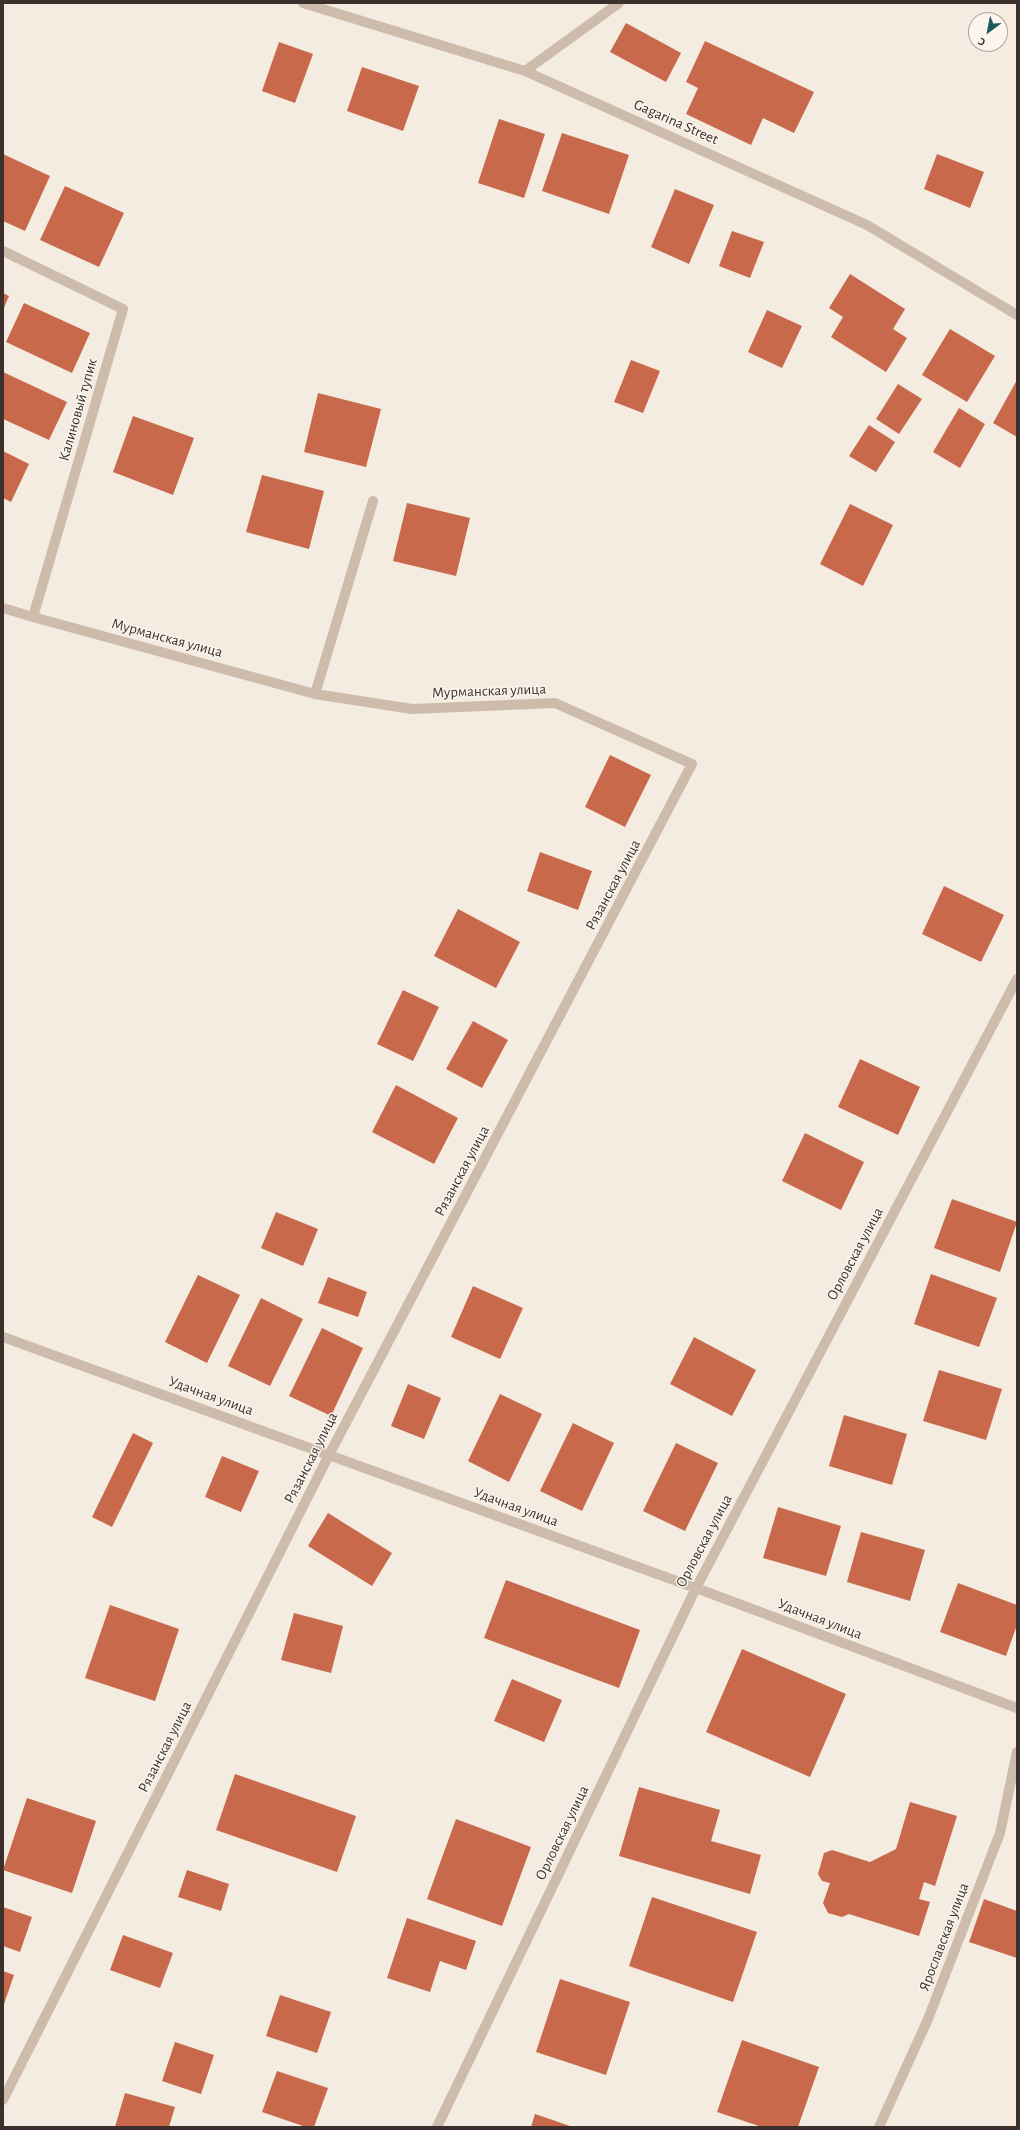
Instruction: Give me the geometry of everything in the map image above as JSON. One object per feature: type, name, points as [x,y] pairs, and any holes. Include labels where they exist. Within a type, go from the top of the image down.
[{"type":"street","name":"Gagarina Street","points":[[303,3],[525,71],[867,225],[1017,315]]},
{"type":"street","points":[[525,71],[619,3]]},
{"type":"street","name":"Калиновый тупик","points":[[3,251],[123,309],[33,617]]},
{"type":"street","points":[[315,694],[373,501]]},
{"type":"street","points":[[3,608],[33,617]]},
{"type":"street","name":"Мурманская улица","points":[[33,617],[315,694],[412,709],[555,704],[692,764],[656,835]]},
{"type":"street","name":"Рязанская улица","points":[[3,2100],[329,1455],[656,835]]},
{"type":"street","name":"Орловская улица","points":[[437,2127],[696,1588],[1017,979]]},
{"type":"street","name":"Удачная улица","points":[[3,1337],[696,1588],[1017,1708]]},
{"type":"street","name":"Ярославская улица","points":[[879,2127],[928,2019],[1000,1833],[1017,1752]]},
{"type":"building","points":[[626,23],[681,53],[666,82],[610,52]]},
{"type":"building","points":[[705,41],[814,92],[794,133],[763,118],[751,145],[686,114],[698,88],[686,82]]},
{"type":"building","points":[[279,42],[313,54],[295,103],[262,91]]},
{"type":"building","points":[[362,67],[419,86],[403,131],[347,111]]},
{"type":"building","points":[[499,119],[545,134],[524,198],[478,183]]},
{"type":"building","points":[[562,133],[629,155],[609,214],[542,191]]},
{"type":"building","points":[[3,154],[50,176],[25,231],[3,221]]},
{"type":"building","points":[[937,154],[984,172],[970,208],[924,189]]},
{"type":"building","points":[[65,186],[124,213],[99,267],[40,240]]},
{"type":"building","points":[[675,189],[714,205],[689,264],[651,247]]},
{"type":"building","points":[[732,231],[764,242],[750,278],[719,266]]},
{"type":"building","points":[[850,274],[905,309],[893,329],[907,338],[886,372],[831,337],[843,317],[829,308]]},
{"type":"building","points":[[3,293],[9,296],[3,310]]},
{"type":"building","points":[[24,303],[90,333],[72,373],[6,342]]},
{"type":"building","points":[[767,310],[802,326],[782,368],[748,352]]},
{"type":"building","points":[[950,329],[995,356],[967,402],[922,375]]},
{"type":"building","points":[[631,360],[660,371],[643,413],[614,402]]},
{"type":"building","points":[[3,372],[67,402],[49,440],[3,419]]},
{"type":"building","points":[[1017,380],[1017,437],[993,423]]},
{"type":"building","points":[[898,384],[922,399],[899,434],[876,419]]},
{"type":"building","points":[[318,393],[381,409],[366,467],[304,452]]},
{"type":"building","points":[[959,408],[985,424],[960,468],[933,452]]},
{"type":"building","points":[[133,416],[194,438],[173,495],[113,472]]},
{"type":"building","points":[[869,425],[895,442],[876,472],[849,456]]},
{"type":"building","points":[[3,451],[29,464],[11,502],[3,498]]},
{"type":"building","points":[[262,475],[324,491],[309,549],[246,532]]},
{"type":"building","points":[[407,503],[470,518],[456,576],[393,561]]},
{"type":"building","points":[[850,504],[893,525],[863,586],[820,564]]},
{"type":"building","points":[[610,755],[651,775],[625,827],[585,807]]},
{"type":"building","points":[[540,852],[592,871],[578,910],[527,891]]},
{"type":"building","points":[[944,886],[1004,915],[981,962],[922,934]]},
{"type":"building","points":[[458,909],[520,942],[496,988],[434,956]]},
{"type":"building","points":[[403,990],[439,1007],[413,1061],[377,1044]]},
{"type":"building","points":[[473,1021],[508,1040],[482,1088],[446,1069]]},
{"type":"building","points":[[860,1059],[920,1087],[898,1135],[838,1107]]},
{"type":"building","points":[[396,1085],[458,1118],[434,1164],[372,1132]]},
{"type":"building","points":[[805,1133],[864,1162],[841,1210],[782,1181]]},
{"type":"building","points":[[952,1199],[1017,1222],[1000,1272],[934,1248]]},
{"type":"building","points":[[276,1212],[318,1229],[303,1266],[261,1248]]},
{"type":"building","points":[[931,1274],[997,1298],[979,1347],[914,1324]]},
{"type":"building","points":[[198,1275],[240,1295],[207,1363],[165,1342]]},
{"type":"building","points":[[328,1277],[367,1292],[358,1317],[318,1303]]},
{"type":"building","points":[[473,1286],[523,1308],[500,1359],[451,1337]]},
{"type":"building","points":[[261,1298],[303,1319],[270,1386],[228,1366]]},
{"type":"building","points":[[322,1328],[363,1348],[331,1416],[289,1396]]},
{"type":"building","points":[[694,1337],[756,1370],[732,1416],[670,1384]]},
{"type":"building","points":[[939,1370],[1002,1389],[986,1440],[923,1421]]},
{"type":"building","points":[[408,1384],[441,1398],[424,1439],[391,1426]]},
{"type":"building","points":[[500,1394],[542,1414],[509,1482],[468,1461]]},
{"type":"building","points":[[844,1415],[907,1434],[892,1485],[829,1466]]},
{"type":"building","points":[[573,1423],[614,1443],[582,1511],[540,1491]]},
{"type":"building","points":[[133,1433],[153,1443],[112,1527],[92,1517]]},
{"type":"building","points":[[676,1443],[718,1463],[685,1531],[643,1511]]},
{"type":"building","points":[[222,1456],[259,1471],[241,1512],[205,1497]]},
{"type":"building","points":[[778,1507],[841,1526],[826,1576],[763,1558]]},
{"type":"building","points":[[328,1513],[392,1553],[372,1586],[308,1546]]},
{"type":"building","points":[[861,1532],[925,1550],[910,1601],[847,1582]]},
{"type":"building","points":[[506,1580],[640,1630],[619,1688],[484,1638]]},
{"type":"building","points":[[958,1583],[1017,1605],[1017,1625],[1006,1656],[940,1632]]},
{"type":"building","points":[[110,1605],[179,1629],[155,1701],[85,1678]]},
{"type":"building","points":[[294,1613],[343,1626],[331,1673],[281,1660]]},
{"type":"building","points":[[742,1649],[846,1694],[810,1777],[706,1732]]},
{"type":"building","points":[[512,1679],[562,1700],[544,1742],[494,1721]]},
{"type":"building","points":[[235,1774],[356,1816],[337,1872],[216,1830]]},
{"type":"building","points":[[639,1787],[720,1810],[711,1841],[761,1855],[750,1894],[619,1856]]},
{"type":"building","points":[[27,1798],[96,1821],[72,1893],[3,1870]]},
{"type":"building","points":[[910,1802],[957,1816],[935,1886],[924,1882],[919,1899],[930,1902],[919,1936],[849,1914],[842,1917],[828,1913],[823,1903],[830,1883],[822,1881],[818,1874],[824,1853],[832,1850],[870,1862],[896,1849]]},
{"type":"building","points":[[456,1819],[531,1847],[502,1926],[427,1899]]},
{"type":"building","points":[[187,1870],[229,1884],[221,1911],[178,1897]]},
{"type":"building","points":[[652,1897],[757,1932],[733,2002],[629,1966]]},
{"type":"building","points":[[984,1899],[1017,1911],[1017,1958],[969,1942]]},
{"type":"building","points":[[3,1907],[32,1917],[20,1952],[3,1946]]},
{"type":"building","points":[[407,1918],[476,1941],[466,1970],[440,1961],[430,1992],[387,1978]]},
{"type":"building","points":[[123,1935],[173,1953],[160,1988],[110,1970]]},
{"type":"building","points":[[3,1971],[14,1975],[3,2007]]},
{"type":"building","points":[[560,1979],[630,2002],[606,2075],[536,2052]]},
{"type":"building","points":[[280,1995],[331,2012],[317,2053],[266,2036]]},
{"type":"building","points":[[742,2040],[819,2067],[798,2127],[762,2127],[717,2112]]},
{"type":"building","points":[[175,2042],[214,2055],[201,2094],[162,2081]]},
{"type":"building","points":[[277,2071],[328,2088],[314,2127],[306,2127],[262,2112]]},
{"type":"building","points":[[125,2093],[175,2107],[169,2127],[115,2127]]},
{"type":"building","points":[[535,2114],[573,2127],[531,2127]]}]
